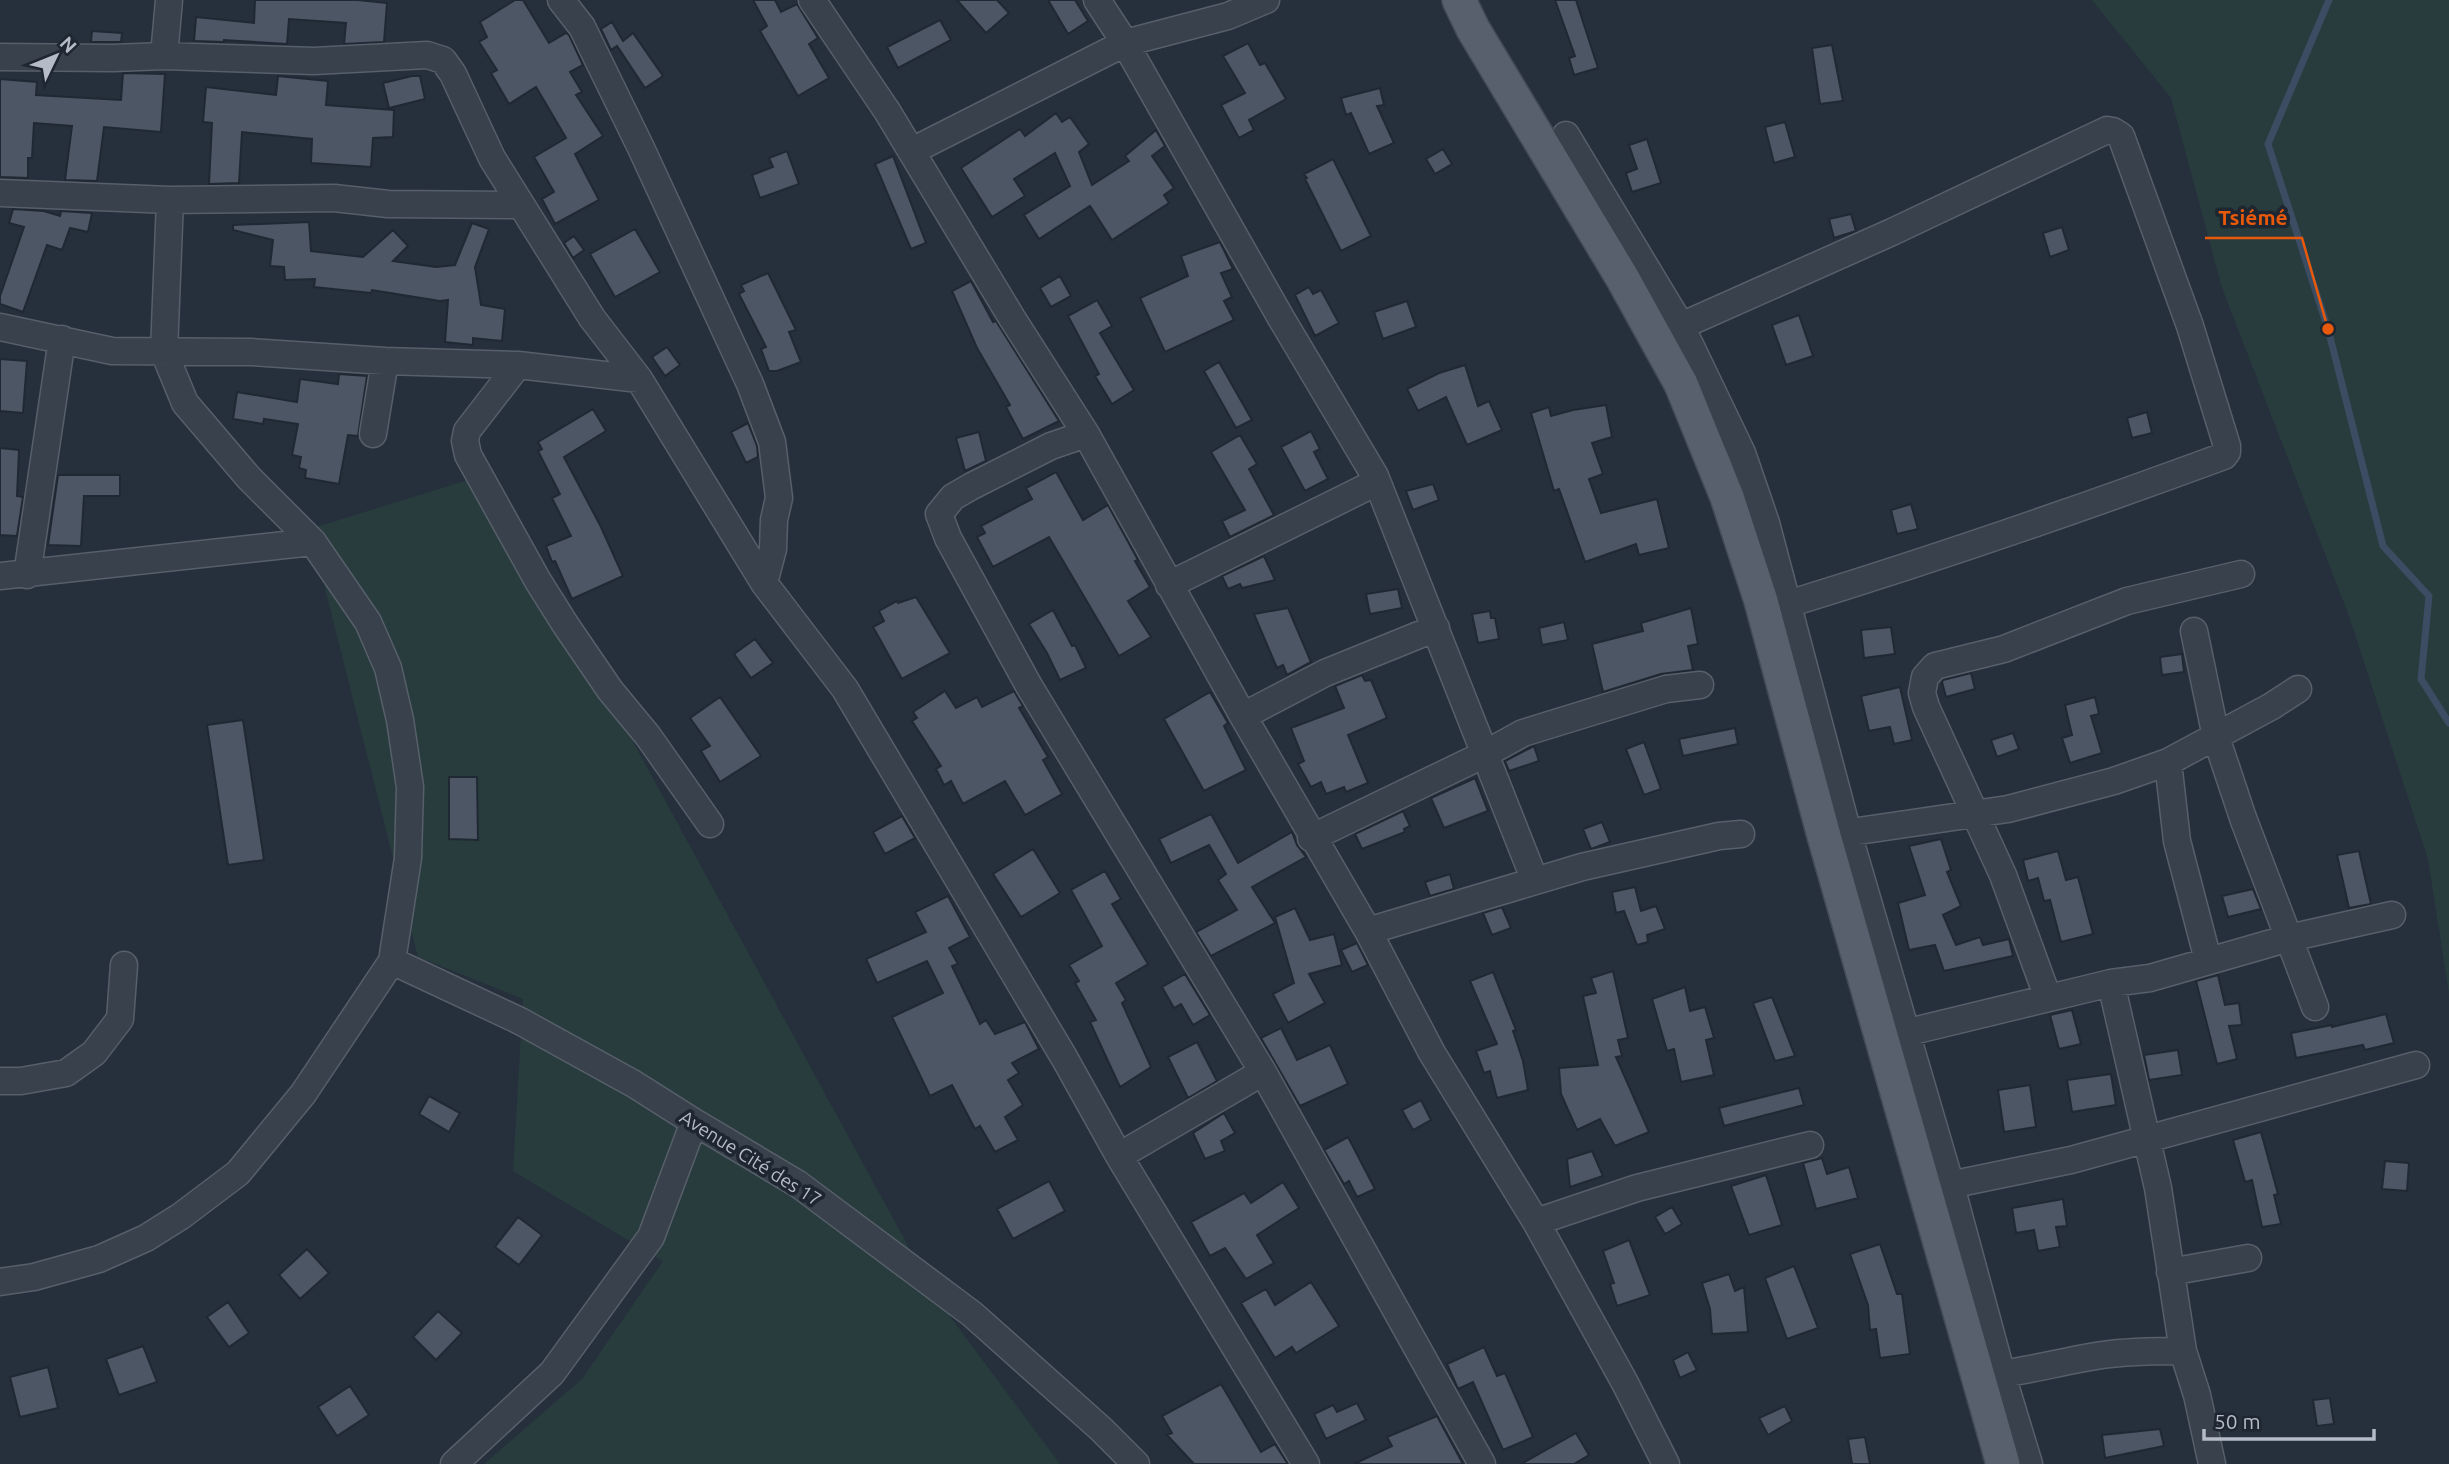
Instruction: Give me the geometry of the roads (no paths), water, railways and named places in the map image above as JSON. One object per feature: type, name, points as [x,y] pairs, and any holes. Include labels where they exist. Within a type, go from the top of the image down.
[{"type":"main road","points":[[1459,0],[1473,29],[1623,279],[1681,384],[1727,497],[1835,834],[1894,1036],[1990,1376],[2003,1464]]},
{"type":"street","points":[[164,56],[169,0]]},
{"type":"street","points":[[561,0],[582,27],[641,148],[750,384],[772,442],[779,498],[774,520],[774,550],[764,583]]},
{"type":"street","points":[[812,0],[887,111],[1012,318],[1086,434],[1311,838],[1368,931],[1432,1053],[1536,1222],[1625,1383],[1666,1464]]},
{"type":"street","points":[[1097,0],[1125,43],[1377,482],[1535,881]]},
{"type":"street","points":[[912,151],[1125,43],[1225,8],[1266,0]]},
{"type":"street","points":[[0,57],[164,56],[314,61],[427,55],[443,60],[453,74],[492,158],[592,318],[639,379],[764,583],[845,689],[1065,1059],[1119,1156],[1306,1464]]},
{"type":"street","points":[[1681,327],[1905,226],[2107,130],[2121,136],[2190,326],[2227,452],[2224,456],[2088,507],[1788,604]]},
{"type":"street","points":[[1566,135],[1681,327],[1742,453],[1766,523],[1788,604],[1835,834],[2008,809],[2114,781],[2168,762],[2298,689]]},
{"type":"street","points":[[0,194],[170,200],[334,198],[388,204],[521,205]]},
{"type":"street","points":[[0,1282],[34,1277],[99,1259],[146,1238],[181,1216],[238,1172],[303,1094],[392,961],[408,858],[410,787],[400,720],[388,668],[368,622],[313,542],[250,478],[185,403],[164,352],[170,200]]},
{"type":"street","points":[[0,327],[113,351],[251,352],[385,361],[518,365],[639,379]]},
{"type":"street","points":[[27,575],[62,339]]},
{"type":"street","points":[[373,434],[385,361]]},
{"type":"street","points":[[518,365],[467,431],[465,441],[468,454],[538,581],[565,624],[610,690],[648,736],[710,824]]},
{"type":"street","points":[[1086,434],[1051,446],[953,497],[939,514],[948,538],[1029,686],[1264,1072],[1482,1464]]},
{"type":"street","points":[[1169,585],[1377,482]]},
{"type":"street","points":[[0,576],[313,542]]},
{"type":"street","points":[[2048,998],[2003,875],[1926,707],[1922,693],[1925,677],[1935,666],[2004,649],[2127,601],[2241,574]]},
{"type":"street","points":[[1242,716],[1325,673],[1436,628]]},
{"type":"street","points":[[2194,631],[2216,737],[2243,818],[2315,1007]]},
{"type":"street","points":[[1311,838],[1485,754],[1522,733],[1666,689],[1700,685]]},
{"type":"street","points":[[2168,762],[2177,841],[2208,960]]},
{"type":"street","points":[[1368,931],[1619,859],[1719,836],[1741,834]]},
{"type":"street","points":[[1894,1036],[2111,983],[2150,978],[2289,938],[2392,915]]},
{"type":"street","name":"Avenue Cité des 17","points":[[392,961],[520,1021],[634,1084],[798,1184],[972,1314],[1101,1429],[1136,1464]]},
{"type":"street","points":[[0,1081],[21,1081],[66,1073],[94,1053],[120,1019],[124,965]]},
{"type":"street","points":[[2111,983],[2158,1188],[2183,1350],[2197,1395],[2212,1464]]},
{"type":"street","points":[[1937,1188],[2071,1160],[2416,1065]]},
{"type":"street","points":[[1119,1156],[1264,1072]]},
{"type":"street","points":[[454,1464],[552,1373],[651,1237],[694,1122]]},
{"type":"street","points":[[1536,1222],[1637,1188],[1810,1144]]},
{"type":"street","points":[[2170,1272],[2248,1258]]},
{"type":"street","points":[[2029,1464],[1990,1376],[2031,1371],[2098,1355],[2183,1350]]},
{"type":"waterway","points":[[2329,0],[2268,144],[2328,329],[2383,546],[2429,596],[2421,679],[2449,723]]},
{"type":"place","name":"Tsiémé","points":[[2328,329]]}]
